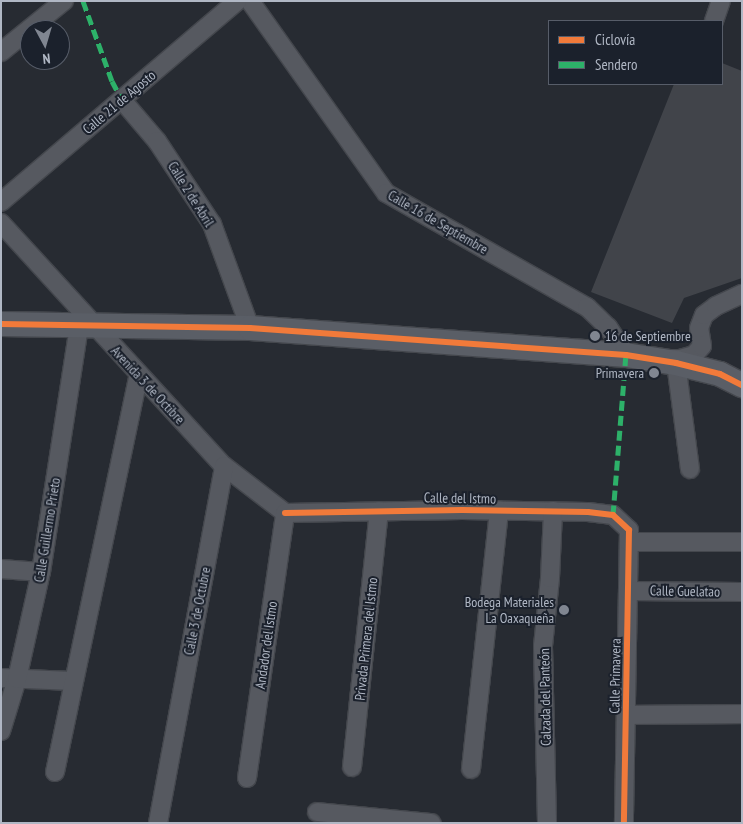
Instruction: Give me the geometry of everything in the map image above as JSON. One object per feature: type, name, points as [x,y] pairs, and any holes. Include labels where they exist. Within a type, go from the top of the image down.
[{"type":"street","points":[[1,52],[64,1]]},
{"type":"street","name":"Calle 21 de Agosto","points":[[1,202],[237,1]]},
{"type":"street","name":"Calle 16 de Septiembre","points":[[250,1],[386,193],[587,307],[634,356]]},
{"type":"street","points":[[714,20],[721,1]]},
{"type":"street","name":"Calle 2 de Abril","points":[[122,100],[157,141],[212,224],[250,328]]},
{"type":"street","name":"Avenida 3 de Octibre","points":[[1,223],[87,327],[139,375],[224,466],[285,513]]},
{"type":"street","points":[[1,324],[87,327],[250,328],[680,359],[694,355],[702,346],[699,328],[704,315],[716,306],[742,294]]},
{"type":"street","name":"Calle Guillermo Prieto","points":[[1,731],[9,678],[41,572],[87,327]]},
{"type":"street","points":[[634,356],[720,374],[742,385]]},
{"type":"street","points":[[676,364],[690,469]]},
{"type":"street","points":[[55,772],[139,375]]},
{"type":"street","name":"Calle 3 de Octubre","points":[[158,823],[224,466]]},
{"type":"street","name":"Privada Primera del Istmo","points":[[352,767],[379,511]]},
{"type":"street","points":[[471,769],[500,511]]},
{"type":"street","name":"Calle del Istmo","points":[[285,513],[553,511],[614,514],[629,536]]},
{"type":"street","name":"Calzada del Panteón","points":[[547,823],[544,646],[553,511]]},
{"type":"street","name":"Andador del Istmo","points":[[247,778],[285,513]]},
{"type":"street","points":[[629,536],[742,542]]},
{"type":"street","name":"Calle Primavera","points":[[624,823],[629,536]]},
{"type":"street","points":[[1,569],[41,572]]},
{"type":"street","name":"Calle Guelatao","points":[[629,591],[742,592]]},
{"type":"street","points":[[9,678],[73,681]]},
{"type":"street","points":[[627,715],[742,714]]},
{"type":"street","points":[[317,812],[431,823]]},
{"type":"building","points":[[723,63],[742,71],[742,278],[684,298],[672,323],[591,292],[674,85],[723,85]]},
{"type":"marked path","points":[[83,1],[112,81],[122,100]]},
{"type":"marked path","points":[[613,515],[626,355]]},
{"type":"cycle path","points":[[1,324],[250,328],[626,355],[676,363],[720,374],[742,385]]},
{"type":"cycle path","points":[[285,513],[462,510],[588,512],[613,515],[629,530],[624,823]]},
{"type":"place","name":"16 de Septiembre","points":[[595,336]]},
{"type":"place","name":"Primavera","points":[[654,373]]},
{"type":"place","name":"Bodega Materiales La Oaxaqueña","points":[[564,610]]}]
